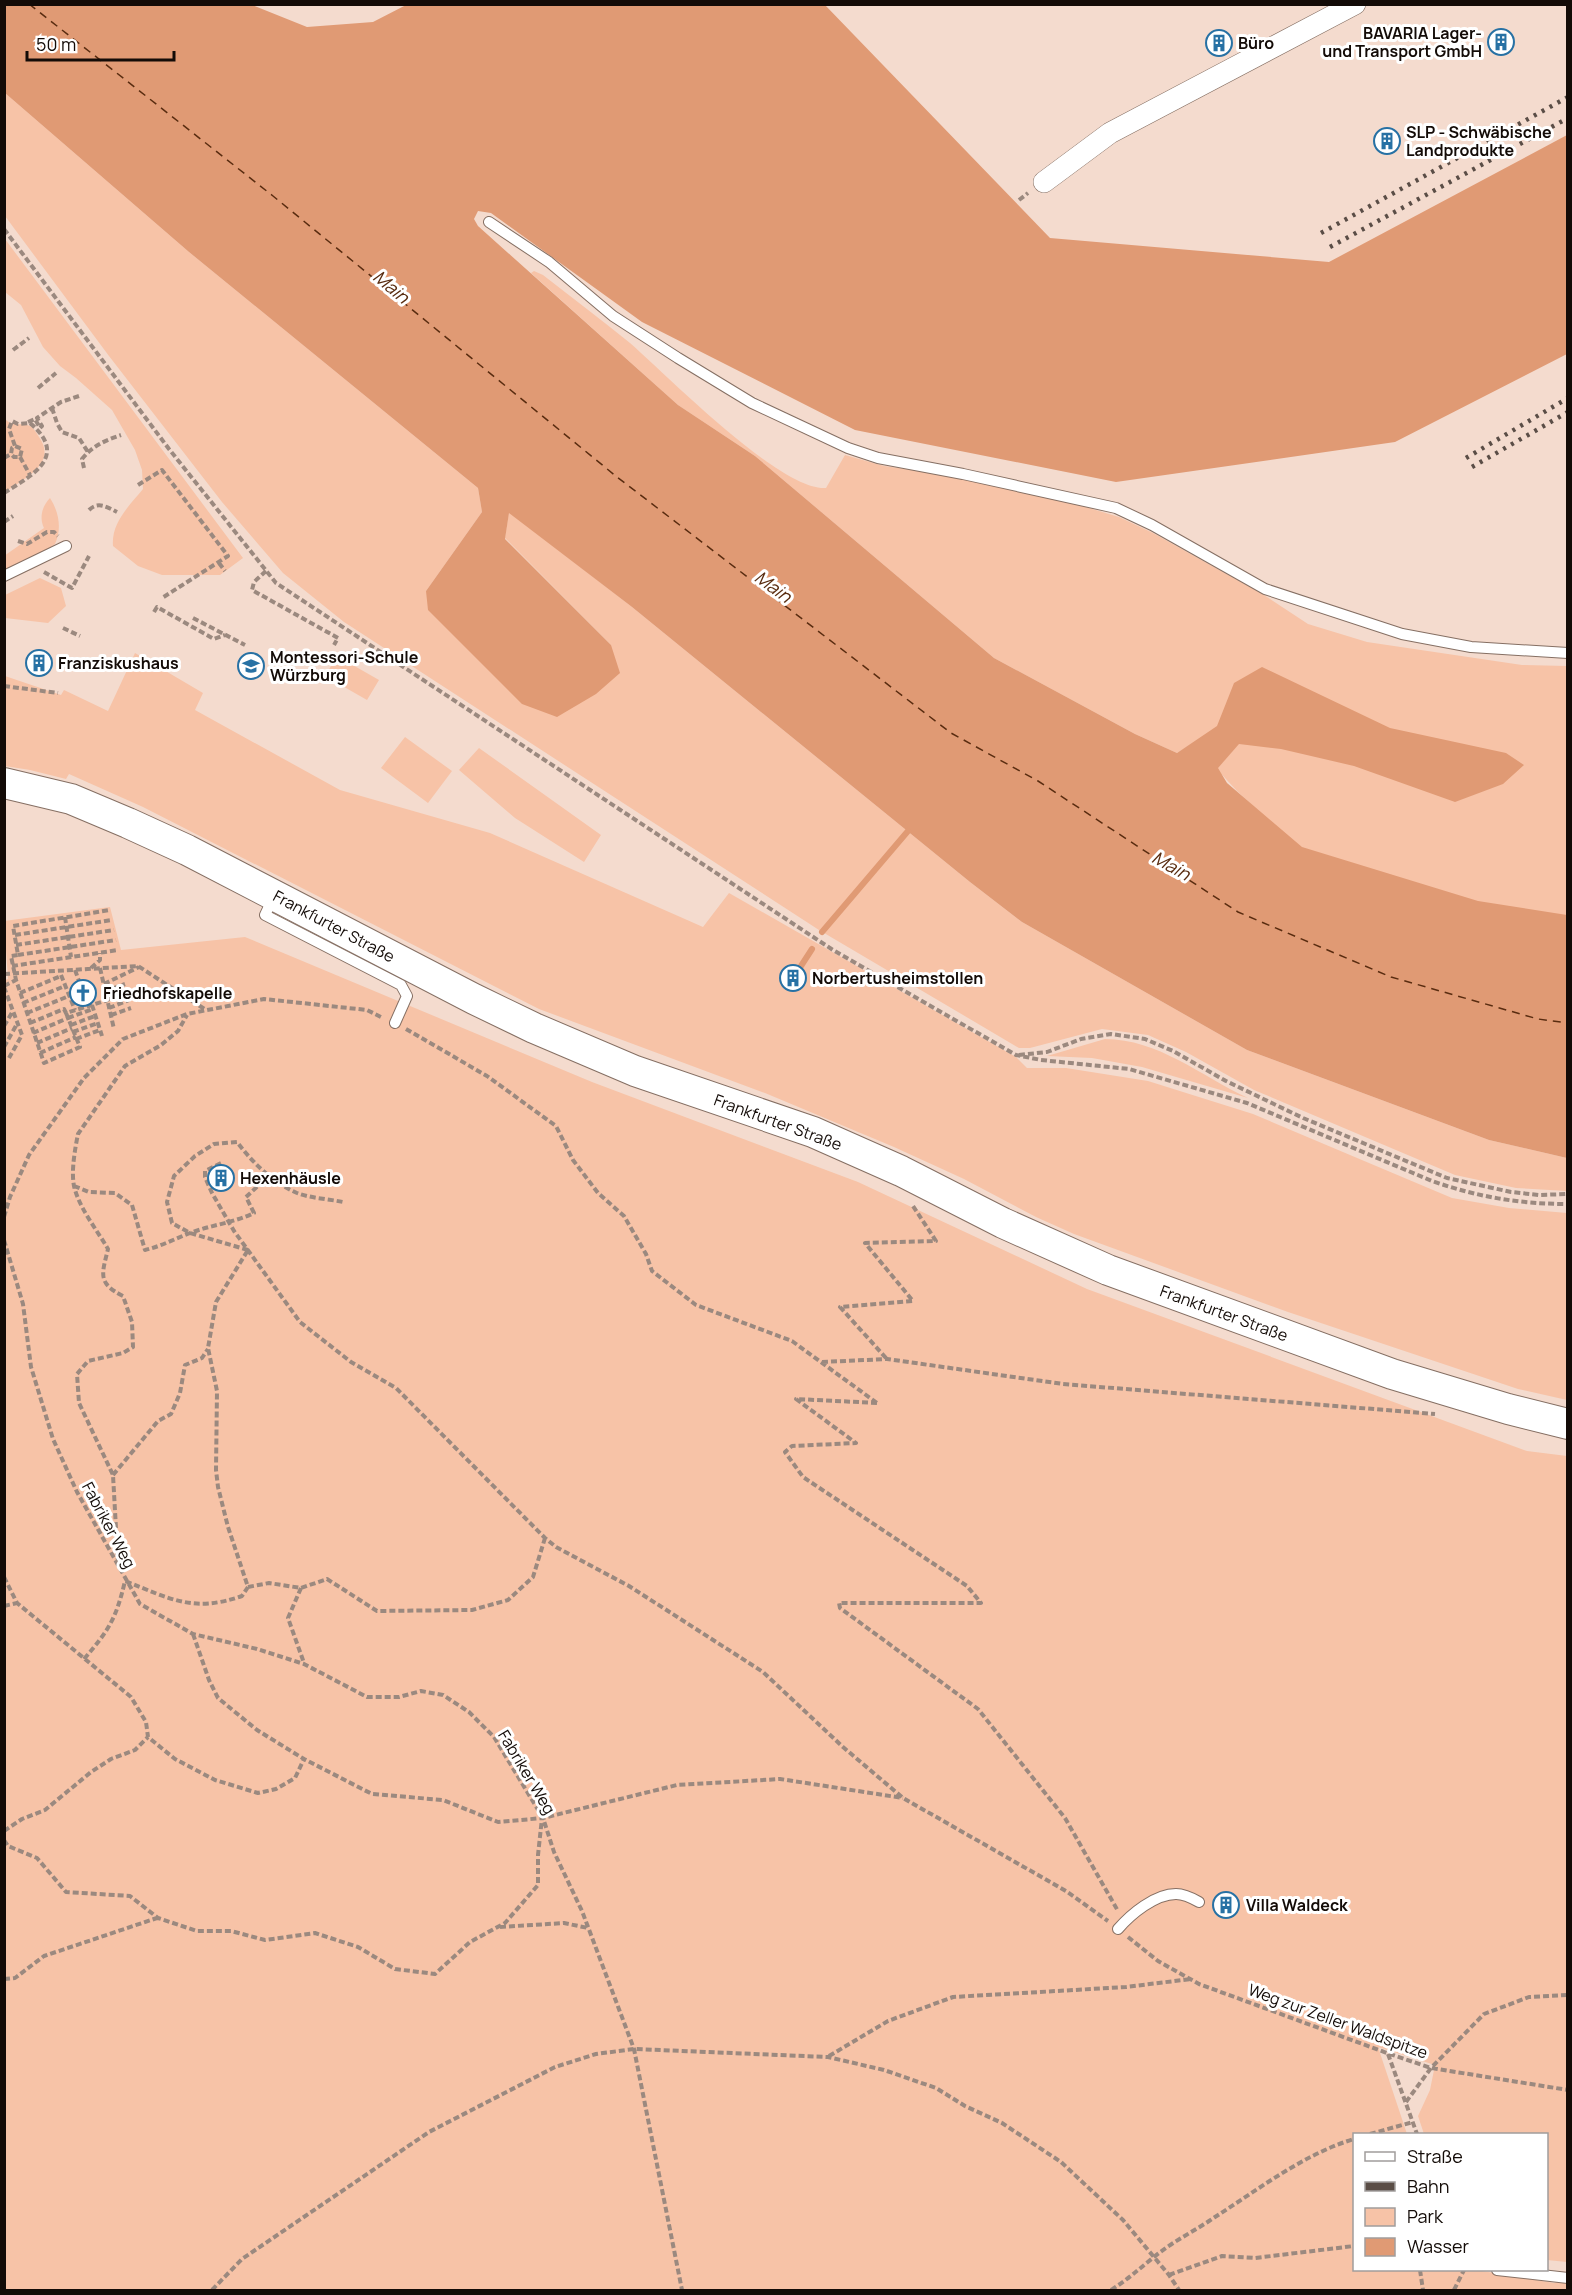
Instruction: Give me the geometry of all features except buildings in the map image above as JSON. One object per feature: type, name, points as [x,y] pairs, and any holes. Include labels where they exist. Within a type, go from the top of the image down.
[{"type":"main road","name":"Frankfurter Straße","points":[[4,783],[71,799],[109,815],[187,850],[534,1028],[635,1071],[813,1132],[901,1171],[1003,1222],[1108,1270],[1392,1374],[1508,1409],[1568,1424]]},
{"type":"street","points":[[1044,182],[1110,133],[1354,4]]},
{"type":"lane","points":[[489,222],[549,262],[613,316],[678,358],[752,403],[848,448],[878,458],[963,474],[1116,508],[1152,525],[1265,589],[1392,632],[1471,647],[1568,653]]},
{"type":"lane","points":[[4,576],[66,546]]},
{"type":"lane","points":[[274,895],[265,915],[401,985],[407,996],[395,1023]]},
{"type":"lane","points":[[1121,1925],[1146,1905],[1163,1897],[1176,1894],[1189,1896],[1199,1902]]},
{"type":"lane","points":[[1506,2271],[1568,2278]]},
{"type":"path","points":[[4,229],[169,449],[276,583],[832,950],[1016,1055],[1129,1069],[1247,1103],[1463,1192],[1518,1203],[1568,1204]]},
{"type":"path","points":[[13,350],[29,338]]},
{"type":"path","points":[[38,388],[56,373]]},
{"type":"path","points":[[30,475],[20,457],[22,449],[15,446],[9,429],[12,421],[18,424],[35,419],[40,428],[42,426],[37,418],[61,402],[79,396]]},
{"type":"path","points":[[52,408],[62,432],[79,438],[88,452]]},
{"type":"path","points":[[4,493],[44,464],[48,449],[28,422]]},
{"type":"path","points":[[84,468],[82,459],[88,452],[109,439],[121,435]]},
{"type":"path","points":[[11,454],[15,446]]},
{"type":"path","points":[[11,454],[14,457],[20,457]]},
{"type":"path","points":[[4,458],[11,454]]},
{"type":"path","points":[[138,484],[162,470],[228,556],[162,598]]},
{"type":"path","points":[[89,510],[92,506],[103,505],[117,512]]},
{"type":"path","points":[[4,515],[6,521],[13,516]]},
{"type":"path","points":[[18,541],[27,544],[41,535]]},
{"type":"path","points":[[43,571],[72,588],[89,556]]},
{"type":"path","points":[[219,563],[225,571]]},
{"type":"path","points":[[266,571],[254,582],[252,590],[338,638],[334,645]]},
{"type":"path","points":[[154,612],[157,607],[214,639],[225,635]]},
{"type":"path","points":[[193,618],[245,645]]},
{"type":"path","points":[[63,628],[80,636]]},
{"type":"path","points":[[4,686],[58,693]]},
{"type":"path","points":[[18,955],[13,926],[110,910]]},
{"type":"path","points":[[65,917],[72,957]]},
{"type":"path","points":[[15,935],[112,920]]},
{"type":"path","points":[[16,945],[114,930]]},
{"type":"path","points":[[30,1023],[64,1009],[80,1047],[44,1063],[33,1033],[15,980],[10,956],[116,940]]},
{"type":"path","points":[[12,966],[118,950]]},
{"type":"path","points":[[91,969],[100,960],[100,953]]},
{"type":"path","points":[[20,993],[60,974],[75,970],[140,967],[207,1010]]},
{"type":"path","points":[[104,984],[140,967]]},
{"type":"path","points":[[100,968],[114,1029]]},
{"type":"path","points":[[75,970],[79,981]]},
{"type":"path","points":[[4,974],[60,974]]},
{"type":"path","points":[[60,974],[75,1010]]},
{"type":"path","points":[[9,1058],[22,1035],[4,987],[15,980]]},
{"type":"path","points":[[105,992],[125,984]]},
{"type":"path","points":[[23,1003],[65,986]]},
{"type":"path","points":[[33,1033],[67,1016],[127,992]]},
{"type":"path","points":[[27,1013],[69,996]]},
{"type":"path","points":[[4,1006],[8,999]]},
{"type":"path","points":[[4,1217],[10,1197],[29,1155],[84,1078],[123,1039],[187,1014],[264,999],[367,1010],[395,1023],[487,1076],[556,1126],[573,1160],[598,1193],[624,1215],[646,1254],[652,1270],[696,1305],[792,1341],[877,1403],[796,1399],[856,1443],[792,1446],[784,1452],[803,1477],[967,1586],[981,1603],[874,1604],[844,1601],[839,1603],[840,1608],[978,1709],[1065,1818],[1121,1925]]},
{"type":"path","points":[[109,1008],[129,1000]]},
{"type":"path","points":[[67,1016],[75,1010],[93,1007]]},
{"type":"path","points":[[93,1007],[102,1036]]},
{"type":"path","points":[[111,1016],[131,1008]]},
{"type":"path","points":[[4,1026],[13,1011]]},
{"type":"path","points":[[118,1568],[113,1475],[79,1403],[77,1374],[88,1361],[123,1353],[133,1347],[132,1322],[123,1296],[109,1289],[102,1274],[108,1249],[80,1202],[74,1185],[78,1134],[125,1066],[170,1038],[178,1031],[187,1014]]},
{"type":"path","points":[[37,1043],[95,1016]]},
{"type":"path","points":[[4,1047],[17,1023]]},
{"type":"path","points":[[72,1028],[98,1023]]},
{"type":"path","points":[[40,1053],[100,1030]]},
{"type":"path","points":[[1016,1055],[1047,1052],[1081,1039],[1111,1034],[1145,1039],[1173,1050],[1226,1081],[1303,1118],[1447,1178],[1511,1192],[1539,1195],[1568,1194]]},
{"type":"path","points":[[248,1251],[190,1233],[172,1223],[167,1202],[174,1176],[195,1156],[214,1144],[237,1142],[253,1163],[276,1182],[298,1194],[343,1202]]},
{"type":"path","points":[[221,1163],[205,1171],[205,1177],[212,1193],[248,1251],[300,1322],[351,1362],[396,1388],[556,1547],[629,1586],[763,1672],[843,1747],[903,1798]]},
{"type":"path","points":[[74,1185],[89,1192],[115,1193],[132,1205],[145,1250],[254,1213],[246,1197],[259,1185],[276,1182]]},
{"type":"path","points":[[4,1202],[10,1197]]},
{"type":"path","points":[[887,1359],[840,1307],[913,1301],[865,1243],[936,1242],[911,1203]]},
{"type":"path","name":"Fabriker Weg","points":[[4,1240],[22,1304],[31,1367],[53,1439],[77,1492],[140,1604],[193,1634],[257,1649],[304,1664],[367,1698],[399,1697],[421,1691],[443,1695],[469,1712],[494,1737],[543,1818],[554,1852],[588,1928],[634,2049],[682,2290]]},
{"type":"path","points":[[113,1475],[158,1420],[171,1414],[180,1393],[185,1365],[202,1358],[208,1348],[216,1302],[248,1251]]},
{"type":"path","points":[[208,1348],[217,1391],[216,1470],[218,1487],[228,1527],[248,1587]]},
{"type":"path","points":[[821,1362],[887,1359],[1063,1384],[1442,1414]]},
{"type":"path","points":[[84,1659],[108,1631],[119,1609],[125,1581],[192,1605],[221,1604],[242,1596],[248,1587],[269,1583],[301,1588],[327,1579],[377,1611],[472,1610],[508,1600],[533,1577],[545,1538]]},
{"type":"path","points":[[4,1577],[17,1603],[131,1697],[146,1722],[147,1737],[135,1750],[111,1759],[91,1772],[45,1810],[22,1819],[4,1831]]},
{"type":"path","points":[[301,1588],[288,1618],[304,1664]]},
{"type":"path","points":[[4,1606],[17,1603]]},
{"type":"path","points":[[193,1634],[209,1680],[218,1698],[257,1730],[372,1794],[443,1800],[498,1822],[543,1818],[677,1785],[780,1779],[903,1798]]},
{"type":"path","points":[[147,1737],[175,1759],[215,1780],[258,1793],[276,1789],[295,1778],[304,1758]]},
{"type":"path","name":"Weg zur Zeller Waldspitze","points":[[903,1798],[1121,1925],[1158,1961],[1191,1979],[1431,2068],[1568,2090]]},
{"type":"path","points":[[4,1840],[8,1846],[37,1858],[66,1892],[130,1896],[158,1917],[197,1931],[231,1931],[265,1940],[315,1933],[358,1947],[395,1970],[435,1974],[470,1942],[506,1923],[538,1885],[538,1855],[543,1818]]},
{"type":"path","points":[[4,1979],[15,1978],[44,1956],[158,1917]]},
{"type":"path","points":[[498,1927],[564,1923],[588,1928]]},
{"type":"path","points":[[828,2057],[888,2021],[953,1997],[1126,1987],[1191,1979]]},
{"type":"path","points":[[1406,2102],[1431,2068],[1484,2014],[1529,1997],[1568,1995]]},
{"type":"path","points":[[212,2290],[242,2259],[429,2132],[555,2067],[596,2054],[634,2049],[828,2057],[884,2070],[936,2088],[965,2106],[1002,2123],[1061,2162],[1123,2220],[1179,2290]]},
{"type":"path","points":[[1387,2053],[1417,2133]]},
{"type":"path","points":[[1374,2133],[1413,2122]]},
{"type":"path","points":[[1111,2290],[1132,2277],[1154,2257],[1187,2233],[1294,2166],[1353,2139]]},
{"type":"path","points":[[1169,2275],[1222,2256],[1255,2258],[1353,2246]]},
{"type":"path","points":[[1420,2271],[1423,2290]]},
{"type":"path","points":[[1454,2290],[1464,2271]]},
{"type":"green space","points":[[5,93],[189,252],[478,488],[482,512],[426,591],[611,645],[505,538],[509,512],[632,607],[1022,922],[1247,1050],[1489,1140],[1567,1158],[1567,1191],[1516,1188],[1455,1175],[1254,1090],[1186,1052],[1148,1035],[1102,1029],[1030,1048],[1019,1048],[819,930],[344,622],[283,573],[222,502],[5,216]]},
{"type":"green space","points":[[5,239],[243,558],[220,575],[162,575],[138,566],[113,546],[118,522],[143,489],[142,470],[135,450],[112,410],[60,366],[43,347],[21,305],[5,292]]},
{"type":"green space","points":[[534,271],[543,275],[630,343],[725,429],[754,452],[781,471],[806,484],[826,488],[845,455],[884,466],[968,478],[1119,517],[1153,533],[1264,595],[1308,624],[1367,642],[1522,665],[1567,666],[1567,917],[1478,903],[1302,851],[1237,791],[1215,767],[1218,727],[1177,753],[1135,734],[994,658],[755,456],[678,405],[531,273]]},
{"type":"green space","points":[[4,418],[11,423],[33,428],[44,447],[42,463],[29,476],[5,492]]},
{"type":"green space","points":[[50,498],[59,521],[55,544],[38,556],[5,572],[4,556],[44,528],[42,512]]},
{"type":"green space","points":[[40,578],[61,588],[66,606],[48,623],[5,618],[5,595]]},
{"type":"green space","points":[[135,653],[203,693],[195,710],[340,790],[490,833],[703,927],[729,893],[1016,1057],[1027,1068],[1066,1068],[1148,1081],[1253,1114],[1452,1198],[1509,1208],[1567,1213],[1567,1400],[1518,1389],[1288,1312],[1074,1234],[894,1147],[765,1093],[539,1009],[143,807],[69,774],[66,779],[5,766],[5,676],[61,695],[64,690],[108,711]]},
{"type":"green space","points":[[337,656],[379,680],[367,700],[325,676]]},
{"type":"green space","points":[[405,737],[452,771],[428,803],[381,768]]},
{"type":"green space","points":[[479,748],[601,835],[584,862],[515,818],[459,770]]},
{"type":"green space","points":[[110,907],[121,950],[245,937],[592,1082],[858,1182],[1087,1289],[1527,1451],[1567,1456],[1567,2262],[1548,2260],[1548,2133],[1424,2133],[1418,2116],[1430,2090],[1435,2065],[1378,2047],[1407,2133],[1353,2133],[1353,2271],[1482,2271],[1554,2283],[1567,2279],[1567,2290],[5,2290],[4,980],[8,979],[4,921]]},
{"type":"green space","points":[[1105,1039],[1143,1045],[1161,1052],[1248,1098],[1142,1067],[1092,1058],[1047,1056]]},
{"type":"water","name":"Main","points":[[408,4],[825,5],[1050,238],[1329,262],[1567,135],[1567,354],[1395,442],[1116,482],[855,430],[642,322],[491,213],[478,211],[474,219],[478,226],[678,405],[755,456],[994,658],[1135,734],[1177,753],[1217,726],[1234,683],[1262,667],[1390,728],[1506,753],[1524,765],[1503,784],[1455,802],[1354,766],[1281,749],[1239,744],[1218,768],[1227,783],[1302,847],[1478,901],[1567,915],[1567,1158],[1489,1140],[1247,1050],[1022,922],[632,607],[509,513],[505,539],[611,645],[620,673],[596,694],[557,717],[522,704],[428,610],[426,591],[482,512],[478,488],[189,252],[5,93],[5,5],[252,5],[307,27],[373,22]]},
{"type":"waterway","points":[[822,932],[908,831]]},
{"type":"waterway","points":[[801,966],[812,949]]},
{"type":"ferry route","points":[[29,4],[273,196],[617,477],[951,733],[1038,781],[1238,912],[1391,977],[1538,1019],[1568,1023]]},
{"type":"railway","points":[[1321,233],[1568,97]]},
{"type":"railway","points":[[1330,247],[1568,118]]},
{"type":"railway","points":[[1466,458],[1568,398]]},
{"type":"railway","points":[[1472,467],[1568,412]]},
{"type":"place","name":"BAVARIA Lager- und Transport GmbH","points":[[1501,42]]},
{"type":"place","name":"Büro","points":[[1219,43]]},
{"type":"place","name":"SLP - Schwäbische Landprodukte","points":[[1387,141]]},
{"type":"place","name":"Franziskushaus","points":[[39,663]]},
{"type":"place","name":"Montessori-Schule Würzburg","points":[[251,666]]},
{"type":"place","name":"Norbertusheimstollen","points":[[793,978]]},
{"type":"place","name":"Friedhofskapelle","points":[[83,993]]},
{"type":"place","name":"Hexenhäusle","points":[[221,1178]]},
{"type":"place","name":"Villa Waldeck","points":[[1226,1905]]}]
